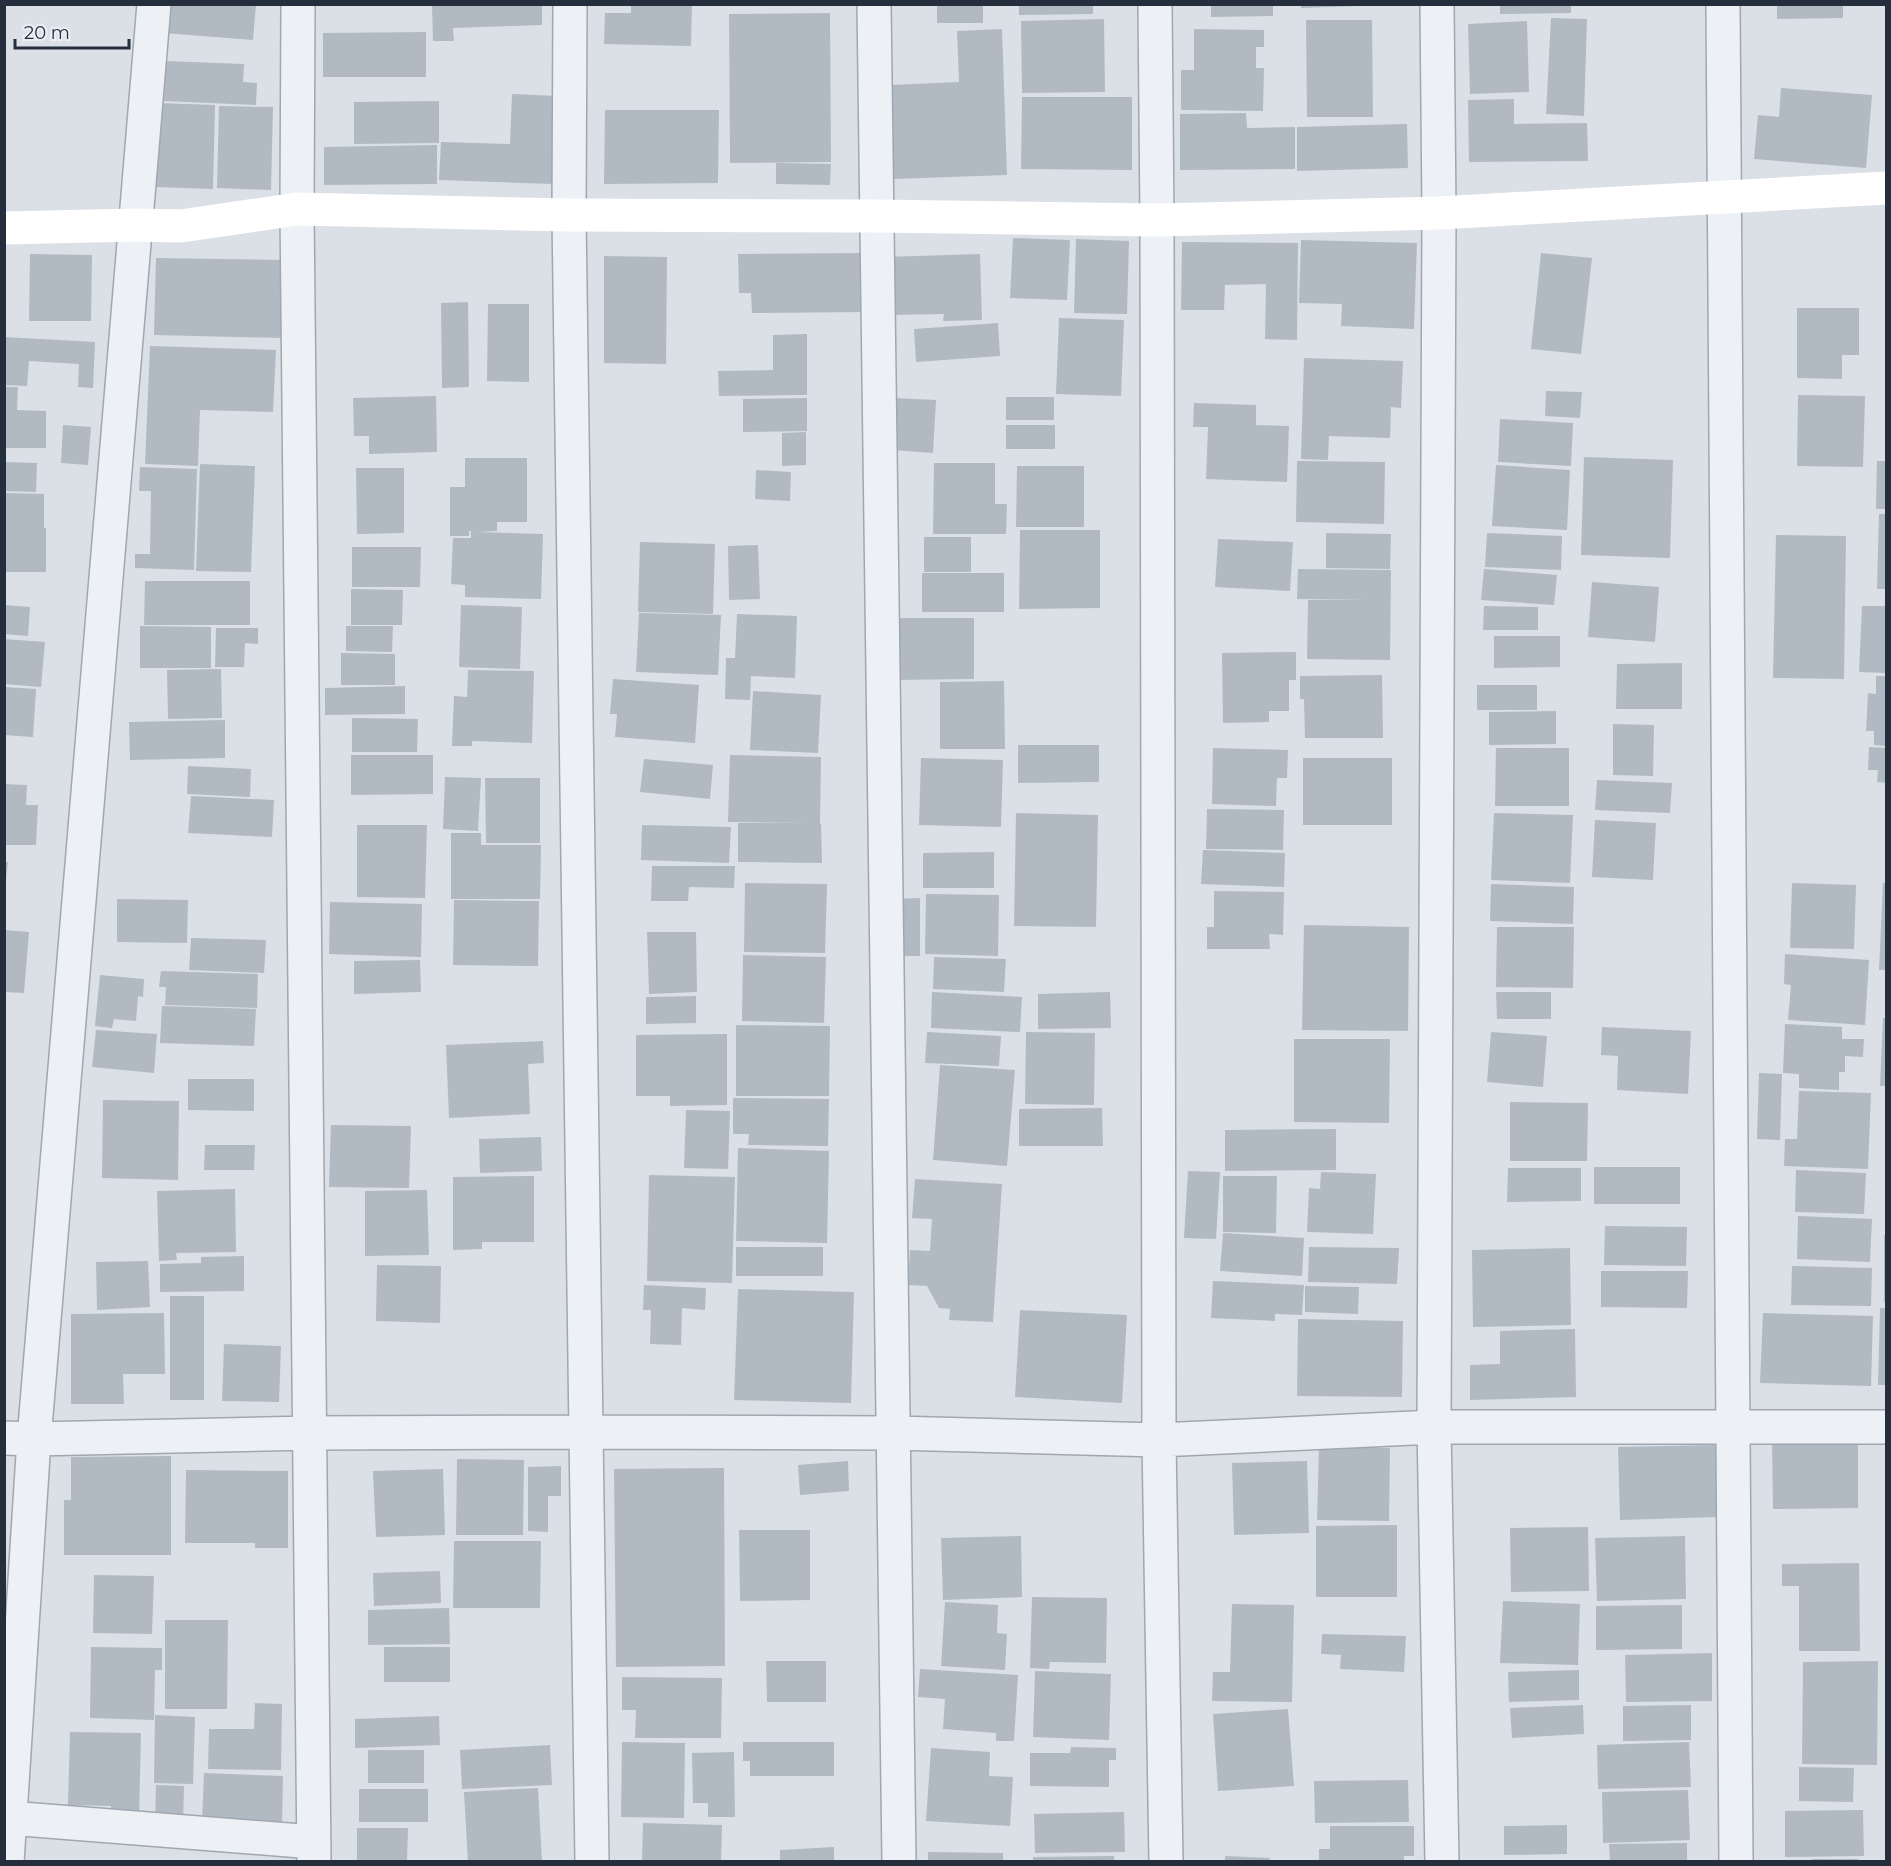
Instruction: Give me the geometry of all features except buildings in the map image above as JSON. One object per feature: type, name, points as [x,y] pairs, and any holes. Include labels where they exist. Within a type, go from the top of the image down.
[{"type":"street","points":[[7,1862],[19,1438],[136,225],[154,4]]},
{"type":"street","points":[[9,1818],[314,1852],[297,209],[298,4]]},
{"type":"street","points":[[570,4],[569,215],[592,1862]]},
{"type":"street","points":[[874,4],[899,1862]]},
{"type":"street","points":[[1155,4],[1159,1440],[1166,1862]]},
{"type":"street","points":[[1437,4],[1439,213],[1434,1427],[1442,1862]]},
{"type":"street","points":[[1723,4],[1736,1862]]},
{"type":"street","points":[[4,228],[181,226],[297,209],[569,215],[1157,220],[1439,213],[1887,188]]},
{"type":"street","points":[[19,1438],[309,1433],[587,1432],[894,1433],[1159,1440],[1434,1427],[1887,1427]]}]
